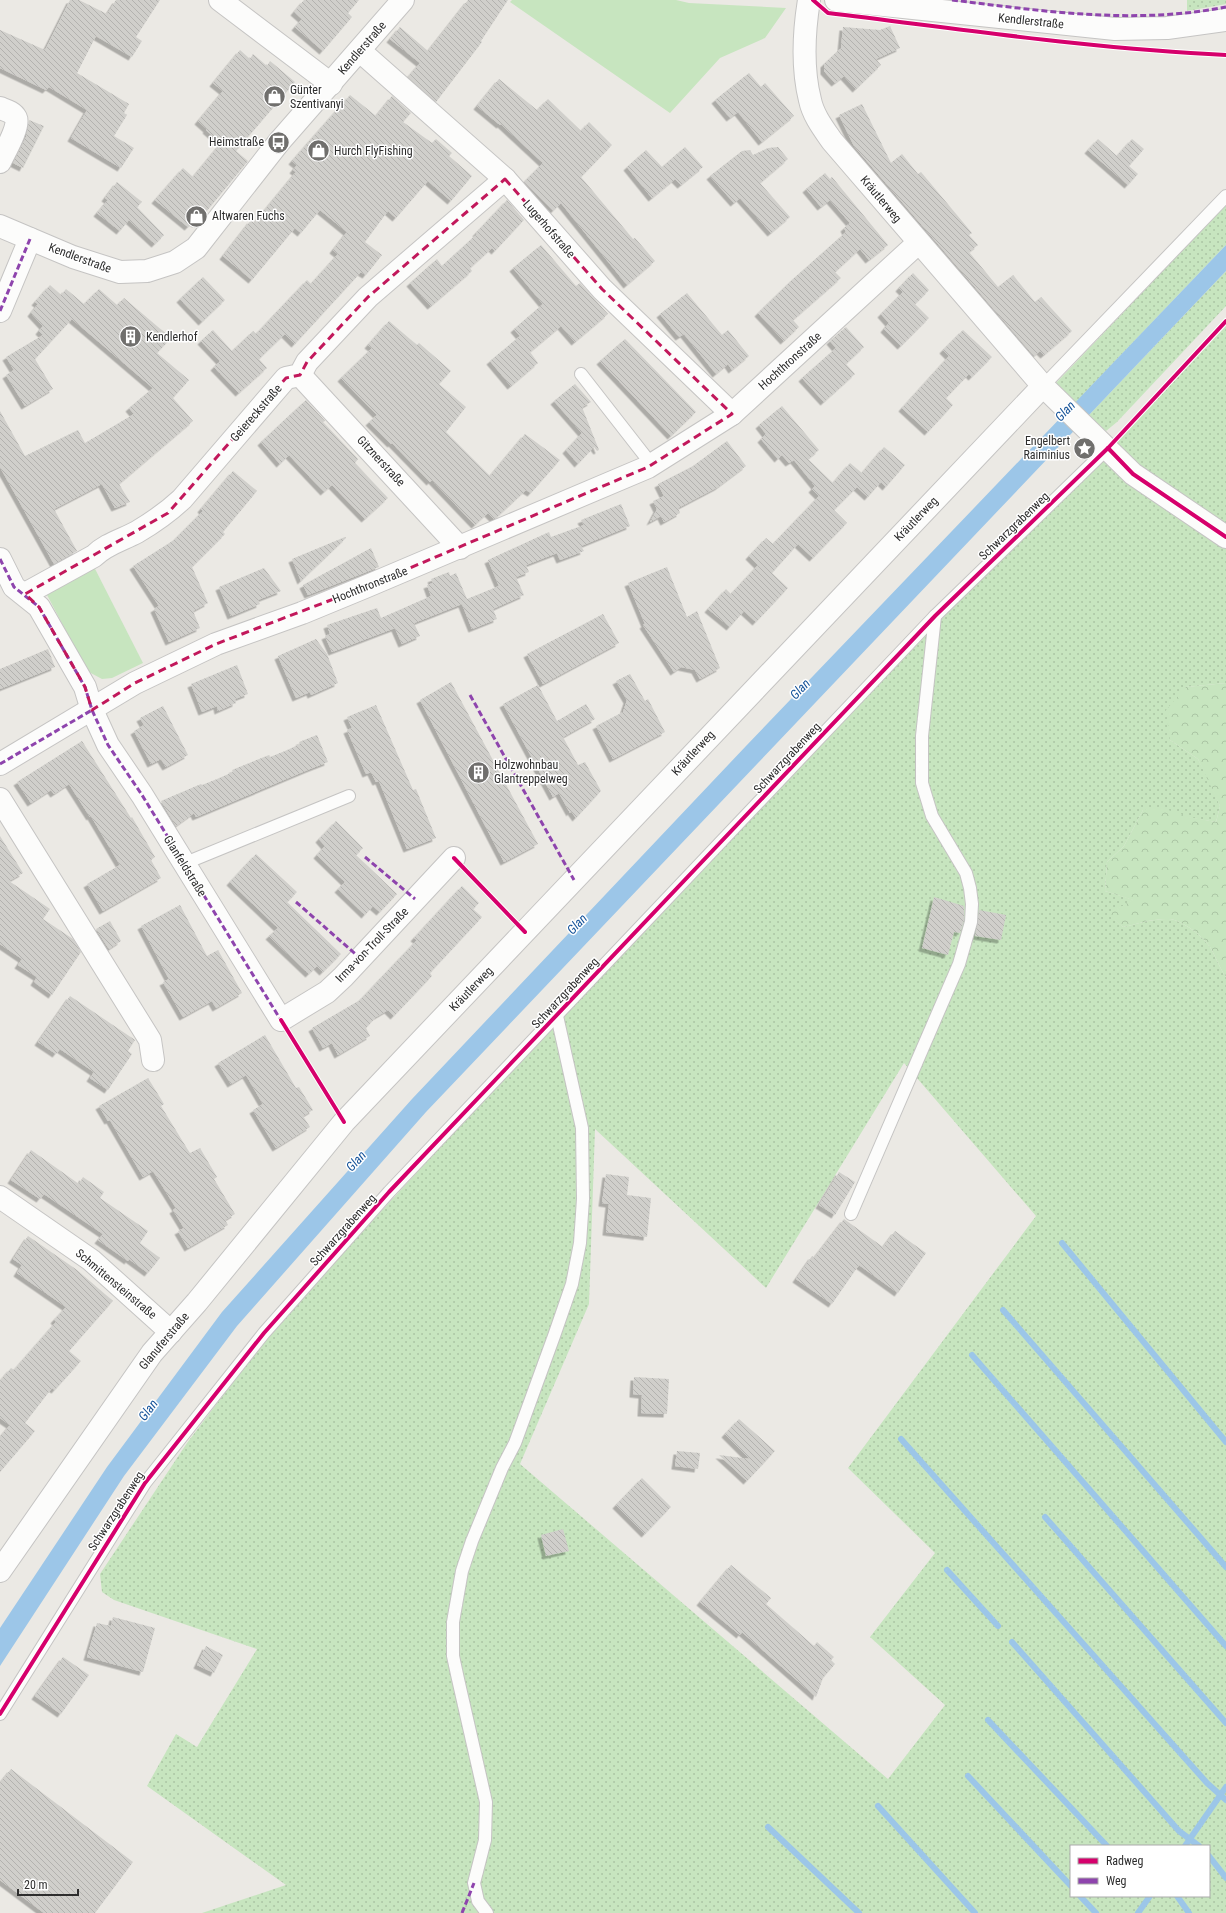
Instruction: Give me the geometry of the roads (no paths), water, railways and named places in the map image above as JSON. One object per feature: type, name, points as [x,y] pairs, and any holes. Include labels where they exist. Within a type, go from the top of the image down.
[{"type":"street","points":[[220,0],[331,84]]},
{"type":"street","name":"Kendlerstraße","points":[[0,226],[88,263],[120,272],[147,271],[175,262],[196,248],[279,142],[403,0]]},
{"type":"street","name":"Kräutlerweg","points":[[344,1122],[1047,389],[918,243],[832,141],[818,121],[810,101],[806,79],[806,46],[809,0]]},
{"type":"street","name":"Kendlerstraße","points":[[836,0],[1115,28],[1167,28],[1226,20]]},
{"type":"street","name":"Lugerhofstraße","points":[[360,51],[505,179],[602,289],[732,414]]},
{"type":"street","points":[[0,108],[13,114],[17,119],[17,126],[0,162]]},
{"type":"street","points":[[300,375],[307,362],[368,296],[505,179]]},
{"type":"street","points":[[0,311],[30,239]]},
{"type":"street","name":"Hochthronstraße","points":[[92,710],[135,683],[216,644],[302,613],[460,548],[652,465],[732,414],[918,243]]},
{"type":"street","name":"Gitznerstraße","points":[[300,375],[460,548]]},
{"type":"street","name":"Geiereckstraße","points":[[25,594],[94,556],[102,548],[136,532],[168,513],[182,499],[286,378],[300,375]]},
{"type":"street","points":[[1047,389],[1134,474],[1226,537]]},
{"type":"street","name":"Glanfeldstraße","points":[[0,559],[14,587],[25,594],[39,607],[86,687],[92,710],[108,745],[142,795],[183,864],[281,1020]]},
{"type":"street","points":[[0,764],[92,710]]},
{"type":"street","points":[[0,799],[150,1040],[154,1060]]},
{"type":"street","name":"Irma-von-Troll-Straße","points":[[281,1020],[327,992],[343,977],[454,858]]},
{"type":"street","name":"Glanuferstraße","points":[[0,1571],[152,1353],[344,1122]]},
{"type":"street","name":"Schmittensteinstraße","points":[[0,1197],[91,1260],[171,1332]]},
{"type":"lane","name":"Kräutlerweg","points":[[1047,389],[1226,196]]},
{"type":"lane","points":[[581,374],[652,465]]},
{"type":"lane","name":"Schwarzgrabenweg","points":[[0,1714],[145,1483],[264,1333],[389,1192],[935,616],[1104,444]]},
{"type":"lane","points":[[851,1214],[959,964],[971,922],[972,904],[966,873],[932,816],[922,783],[922,736],[935,616]]},
{"type":"lane","points":[[183,864],[349,796]]},
{"type":"lane","points":[[487,1913],[478,1901],[474,1883],[485,1840],[486,1802],[458,1679],[454,1656],[453,1622],[462,1571],[472,1541],[502,1468],[515,1443],[554,1336],[572,1284],[580,1243],[583,1206],[582,1128],[556,1016]]},
{"type":"water","points":[[1226,245],[1226,271],[426,1112],[237,1326],[124,1476],[0,1666],[0,1628],[107,1467],[222,1312],[412,1099],[746,746]]},
{"type":"waterway","points":[[1062,1243],[1226,1442]]},
{"type":"waterway","points":[[1003,1310],[1226,1567]]},
{"type":"waterway","points":[[972,1355],[1226,1646]]},
{"type":"waterway","points":[[901,1439],[1207,1783],[1226,1800]]},
{"type":"waterway","points":[[1045,1517],[1226,1723]]},
{"type":"waterway","points":[[947,1570],[998,1626]]},
{"type":"waterway","points":[[1012,1642],[1179,1831],[1198,1845]]},
{"type":"waterway","points":[[988,1720],[1106,1845]]},
{"type":"waterway","points":[[968,1776],[1070,1885]]},
{"type":"waterway","points":[[1186,1845],[1226,1787]]},
{"type":"waterway","points":[[878,1806],[975,1913]]},
{"type":"waterway","points":[[768,1827],[859,1913]]},
{"type":"waterway","points":[[1210,1857],[1226,1878]]},
{"type":"waterway","points":[[1081,1897],[1096,1913]]},
{"type":"waterway","points":[[1138,1913],[1149,1897]]},
{"type":"waterway","points":[[1178,1897],[1189,1913]]},
{"type":"place","name":"Günter Szentivanyi","points":[[274,97]]},
{"type":"place","name":"Heimstraße","points":[[279,142]]},
{"type":"place","name":"Hurch FlyFishing","points":[[318,151]]},
{"type":"place","name":"Altwaren Fuchs","points":[[196,216]]},
{"type":"place","name":"Kendlerhof","points":[[131,337]]},
{"type":"place","name":"Engelbert Raiminius","points":[[1085,448]]},
{"type":"place","name":"Holzwohnbau Glantreppelweg","points":[[478,772]]},
{"type":"water label","name":"Glan","points":[[1065,411]]},
{"type":"water label","name":"Glan","points":[[800,689]]},
{"type":"water label","name":"Glan","points":[[577,924]]},
{"type":"water label","name":"Glan","points":[[356,1161]]},
{"type":"water label","name":"Glan","points":[[148,1410]]}]
